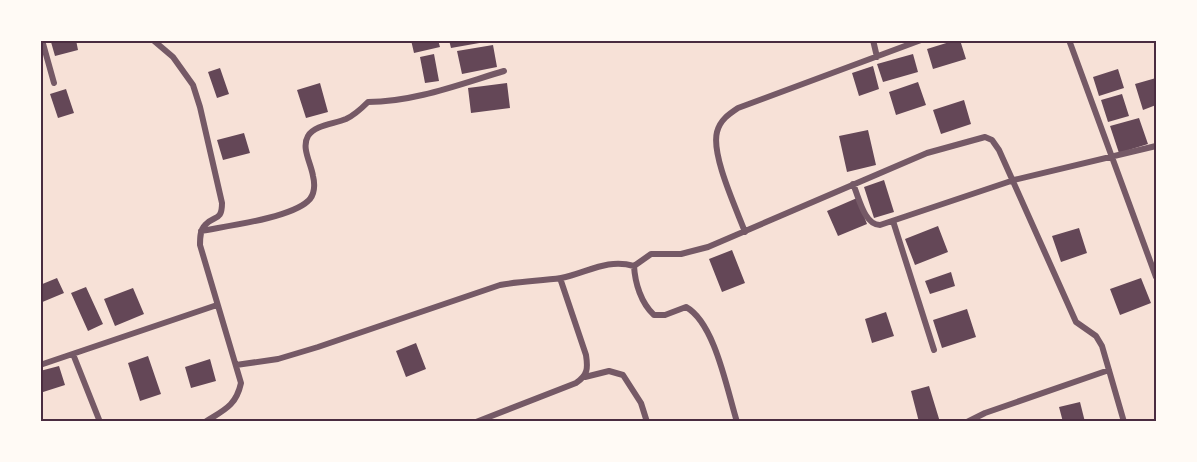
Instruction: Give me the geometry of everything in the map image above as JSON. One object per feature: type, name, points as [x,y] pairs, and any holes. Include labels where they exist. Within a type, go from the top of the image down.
[{"type":"street","points":[[42,40],[54,83]]},
{"type":"street","points":[[153,40],[173,57],[193,85],[222,203],[222,212],[218,218],[205,225],[201,231],[200,245],[241,383],[238,397],[226,409],[205,422]]},
{"type":"street","points":[[873,40],[877,57]]},
{"type":"street","points":[[745,232],[716,151],[717,132],[724,117],[738,108],[921,40]]},
{"type":"street","points":[[1069,40],[1156,277]]},
{"type":"street","points":[[201,231],[293,210],[309,201],[315,191],[314,177],[305,149],[306,138],[311,132],[357,114],[368,102],[388,102],[409,98],[504,71]]},
{"type":"street","points":[[236,365],[278,359],[318,347],[500,285],[524,280],[560,278],[605,264],[622,263],[634,266],[651,254],[681,254],[708,247],[927,153],[985,137],[992,140],[999,150],[1014,180],[1076,322],[1096,336],[1102,346],[1124,422]]},
{"type":"street","points":[[853,184],[872,224],[880,225],[1014,180],[1156,146]]},
{"type":"street","points":[[893,221],[934,350]]},
{"type":"street","points":[[634,266],[641,296],[647,308],[654,315],[665,315],[686,307],[695,312],[704,323],[714,345],[737,422]]},
{"type":"street","points":[[560,278],[586,355],[588,368],[585,377]]},
{"type":"street","points":[[40,364],[217,305]]},
{"type":"street","points":[[73,354],[100,422]]},
{"type":"street","points":[[967,422],[994,410],[1109,370]]},
{"type":"street","points":[[476,422],[585,377],[609,371],[623,375],[641,403],[647,422]]},
{"type":"building","points":[[76,40],[78,50],[55,56],[51,42]]},
{"type":"building","points":[[411,40],[438,40],[440,47],[414,53]]},
{"type":"building","points":[[449,40],[485,40],[485,42],[451,48]]},
{"type":"building","points":[[960,40],[966,59],[933,69],[927,49]]},
{"type":"building","points":[[493,45],[497,67],[462,74],[457,51]]},
{"type":"building","points":[[434,54],[439,81],[425,83],[420,57]]},
{"type":"building","points":[[913,54],[918,72],[883,82],[877,64]]},
{"type":"building","points":[[873,66],[879,89],[859,96],[852,73]]},
{"type":"building","points":[[220,68],[229,94],[217,98],[208,72]]},
{"type":"building","points":[[1118,69],[1124,88],[1099,96],[1093,77]]},
{"type":"building","points":[[1156,78],[1156,105],[1143,110],[1135,84]]},
{"type":"building","points":[[918,82],[926,105],[896,115],[889,92]]},
{"type":"building","points":[[320,83],[328,112],[306,118],[297,90]]},
{"type":"building","points":[[507,83],[510,108],[471,113],[468,88]]},
{"type":"building","points":[[66,89],[74,113],[58,118],[50,94]]},
{"type":"building","points":[[1122,94],[1129,116],[1108,122],[1101,100]]},
{"type":"building","points":[[964,100],[971,124],[941,134],[933,110]]},
{"type":"building","points":[[1139,118],[1148,144],[1119,153],[1110,126]]},
{"type":"building","points":[[868,130],[876,165],[847,172],[839,136]]},
{"type":"building","points":[[244,133],[250,153],[223,160],[217,140]]},
{"type":"building","points":[[884,180],[894,212],[874,218],[864,187]]},
{"type":"building","points":[[857,198],[867,224],[838,236],[827,211]]},
{"type":"building","points":[[938,226],[948,252],[915,265],[905,239]]},
{"type":"building","points":[[1079,228],[1087,253],[1061,262],[1052,236]]},
{"type":"building","points":[[732,250],[745,283],[722,292],[709,259]]},
{"type":"building","points":[[951,272],[955,286],[930,294],[925,281]]},
{"type":"building","points":[[57,278],[64,293],[40,303],[40,285]]},
{"type":"building","points":[[1141,278],[1151,303],[1120,315],[1110,289]]},
{"type":"building","points":[[86,287],[103,324],[88,331],[71,293]]},
{"type":"building","points":[[133,288],[144,314],[115,326],[104,299]]},
{"type":"building","points":[[967,309],[976,337],[942,348],[933,320]]},
{"type":"building","points":[[886,312],[894,336],[872,343],[865,319]]},
{"type":"building","points":[[416,343],[426,369],[406,377],[396,351]]},
{"type":"building","points":[[148,356],[161,394],[140,401],[128,363]]},
{"type":"building","points":[[210,359],[216,381],[191,388],[185,367]]},
{"type":"building","points":[[59,366],[65,385],[40,393],[40,371]]},
{"type":"building","points":[[929,386],[940,422],[919,422],[911,391]]},
{"type":"building","points":[[1080,402],[1085,422],[1063,422],[1059,407]]}]
